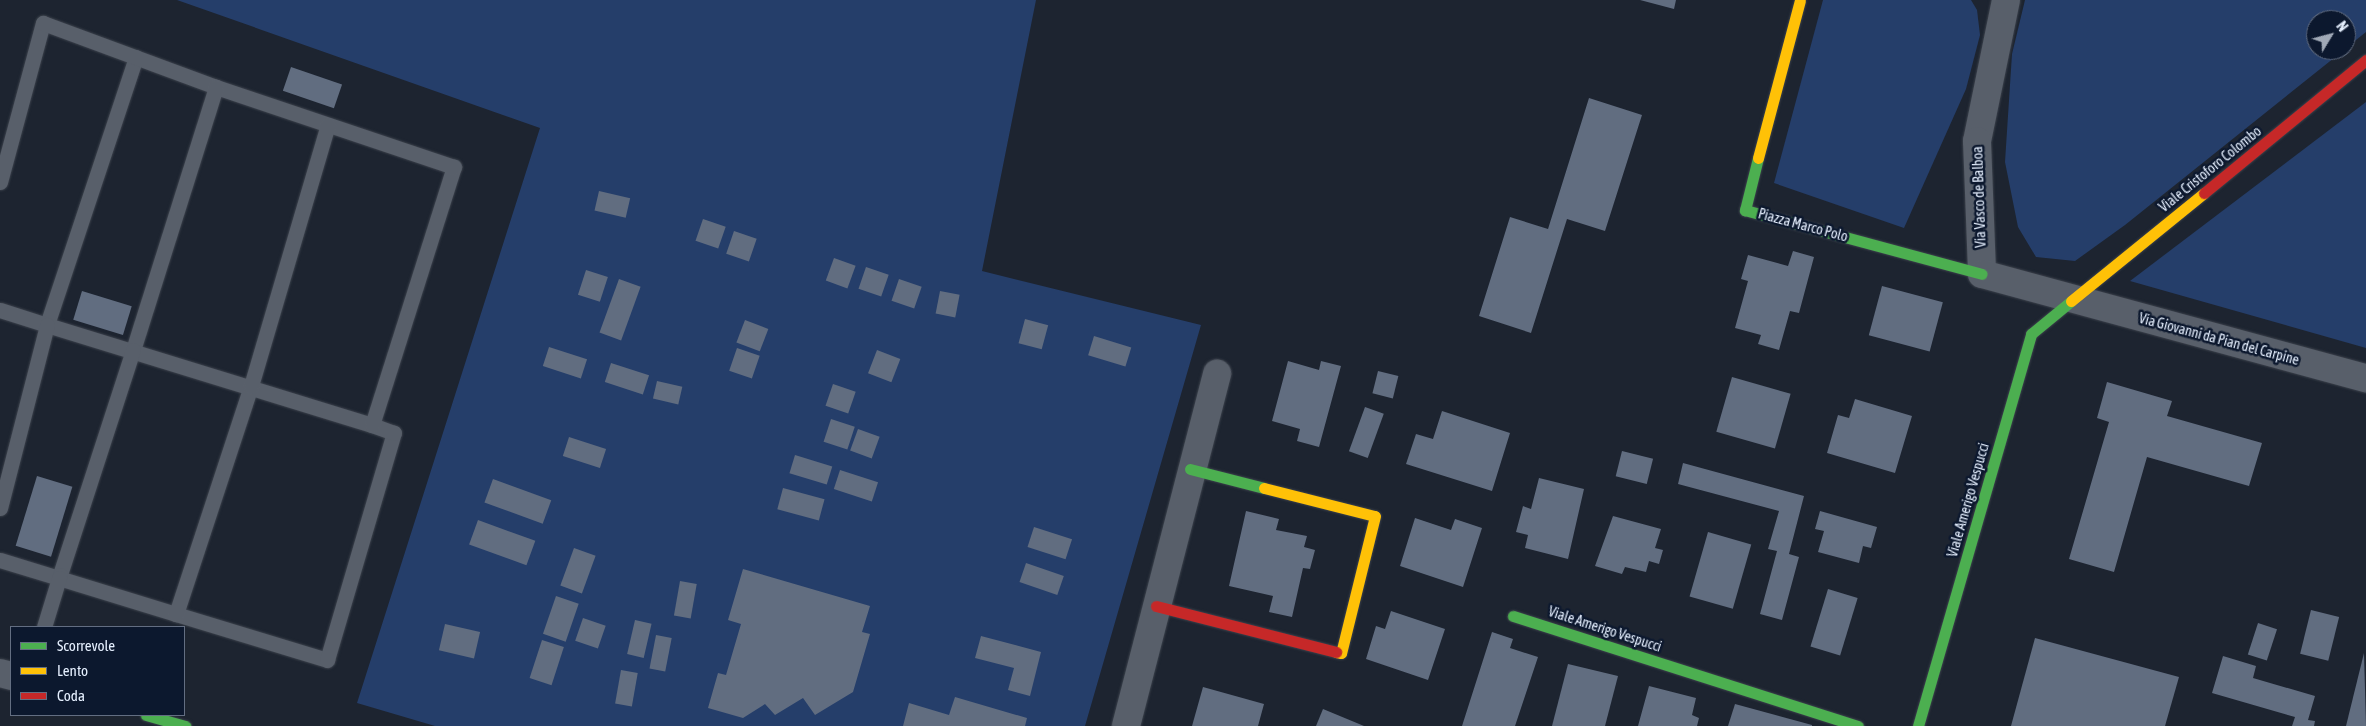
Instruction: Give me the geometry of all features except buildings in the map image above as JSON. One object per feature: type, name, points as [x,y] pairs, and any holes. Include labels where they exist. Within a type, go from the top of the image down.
[{"type":"street","name":"Piazza Marco Polo","points":[[1800,0],[1745,210],[1982,274]]},
{"type":"street","name":"Via Vasco de Balboa","points":[[1982,274],[1977,141],[2005,0]]},
{"type":"street","name":"Viale Cristoforo Colombo","points":[[2072,300],[2366,60]]},
{"type":"street","points":[[1982,274],[2072,300]]},
{"type":"street","name":"Via Giovanni da Pian del Carpine","points":[[2072,300],[2366,378]]},
{"type":"street","name":"Viale Amerigo Vespucci","points":[[1918,726],[2032,334],[2072,300]]},
{"type":"street","points":[[1126,726],[1190,469],[1217,374]]},
{"type":"street","points":[[1156,606],[1341,653],[1355,598],[1375,516],[1190,469]]},
{"type":"street","name":"Viale Amerigo Vespucci","points":[[1513,616],[1858,726]]},
{"type":"street","points":[[148,719],[185,726]]},
{"type":"lane","points":[[0,182],[43,23],[216,87],[454,167],[372,425]]},
{"type":"lane","points":[[0,508],[47,325],[136,57]]},
{"type":"lane","points":[[44,626],[216,87]]},
{"type":"lane","points":[[176,614],[250,386],[328,125]]},
{"type":"lane","points":[[0,310],[250,386],[394,433],[328,660],[0,560]]},
{"type":"shaded area","points":[[177,0],[1036,0],[982,271],[1201,325],[1085,726],[435,726],[357,703],[540,128]]},
{"type":"shaded area","points":[[1823,0],[1971,0],[1977,10],[1980,35],[1966,89],[1904,228],[1774,183]]},
{"type":"shaded area","points":[[2025,0],[2366,0],[2366,32],[2356,40],[2356,10],[2306,10],[2306,60],[2331,60],[2125,225],[2075,261],[2036,257],[2018,227],[2005,162],[2012,54]]},
{"type":"shaded area","points":[[2366,102],[2366,348],[2130,281]]},
{"type":"traffic: fast","points":[[1758,158],[1745,210],[1982,274]]},
{"type":"traffic: fast","points":[[1918,726],[2031,334],[2071,301]]},
{"type":"traffic: fast","points":[[1190,469],[1264,488]]},
{"type":"traffic: fast","points":[[1513,616],[1858,726]]},
{"type":"traffic: fast","points":[[150,716],[185,726]]},
{"type":"traffic: slow","points":[[1758,158],[1800,0]]},
{"type":"traffic: slow","points":[[2071,301],[2204,193]]},
{"type":"traffic: slow","points":[[1264,488],[1375,516],[1341,653],[1336,652]]},
{"type":"traffic: jam","points":[[2204,193],[2366,60]]},
{"type":"traffic: jam","points":[[1156,606],[1336,652]]}]
